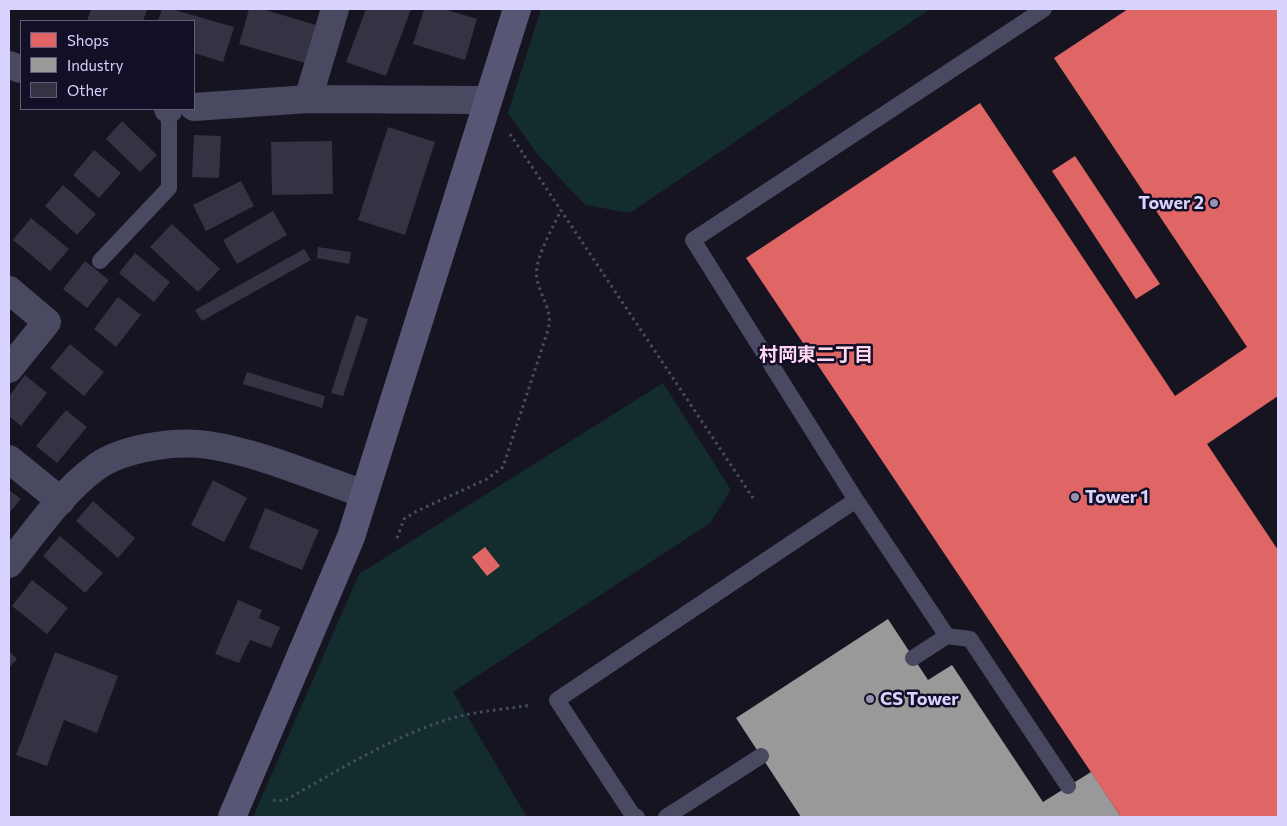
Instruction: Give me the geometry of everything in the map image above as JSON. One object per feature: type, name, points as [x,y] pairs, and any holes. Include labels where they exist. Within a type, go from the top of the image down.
[{"type":"street","points":[[308,99],[335,9]]},
{"type":"street","points":[[232,817],[351,537],[517,9]]},
{"type":"street","points":[[195,107],[308,99],[487,100]]},
{"type":"street","points":[[9,290],[46,322],[9,369]]},
{"type":"street","points":[[9,564],[61,501],[95,467],[128,452],[164,445],[207,445],[256,457],[364,494]]},
{"type":"street","points":[[9,459],[61,501]]},
{"type":"lane","points":[[947,636],[856,500],[693,240],[1044,9]]},
{"type":"lane","points":[[100,260],[169,188],[169,110]]},
{"type":"lane","points":[[637,817],[632,814],[557,700],[856,500]]},
{"type":"lane","points":[[913,658],[947,636],[970,639],[1068,786]]},
{"type":"lane","points":[[666,817],[761,756]]},
{"type":"path","points":[[487,100],[753,498]]},
{"type":"path","points":[[397,538],[404,519],[487,479],[503,467],[548,330],[551,316],[537,278],[536,267],[561,209]]},
{"type":"path","points":[[268,799],[284,801],[390,742],[457,717],[557,700]]},
{"type":"green space","points":[[541,9],[930,9],[630,213],[585,205],[538,155],[508,113]]},
{"type":"green space","points":[[663,383],[731,490],[710,523],[453,692],[527,817],[253,817],[359,574]]},
{"type":"building: Shops","name":"Tower 1","points":[[1128,9],[1278,9],[1278,396],[1207,444],[1278,550],[1278,817],[1121,817],[746,258],[980,103],[1175,396],[1247,347],[1054,58]]},
{"type":"building: Shops","points":[[1075,156],[1160,284],[1136,299],[1052,171]]},
{"type":"building: Shops","points":[[485,547],[500,566],[487,576],[472,557]]},
{"type":"building: Industry","name":"CS Tower","points":[[888,619],[928,680],[952,665],[1043,802],[1091,772],[1121,817],[801,817],[736,718]]},
{"type":"building: Other","points":[[91,9],[147,10],[143,20],[87,20]]},
{"type":"building: Other","points":[[162,9],[171,9],[234,27],[223,62],[195,53],[195,20],[158,20]]},
{"type":"building: Other","points":[[249,9],[262,9],[316,25],[305,63],[239,44]]},
{"type":"building: Other","points":[[366,9],[411,9],[386,76],[346,62]]},
{"type":"building: Other","points":[[424,9],[444,9],[477,19],[465,60],[413,44]]},
{"type":"building: Other","points":[[122,121],[157,155],[140,172],[106,139]]},
{"type":"building: Other","points":[[388,127],[435,142],[405,235],[358,220]]},
{"type":"building: Other","points":[[194,135],[221,136],[219,178],[192,177]]},
{"type":"building: Other","points":[[332,141],[333,194],[272,195],[271,142]]},
{"type":"building: Other","points":[[94,150],[121,173],[99,198],[73,175]]},
{"type":"building: Other","points":[[241,181],[254,206],[206,231],[193,205]]},
{"type":"building: Other","points":[[63,185],[96,214],[77,235],[45,206]]},
{"type":"building: Other","points":[[273,211],[287,235],[237,264],[223,240]]},
{"type":"building: Other","points":[[31,218],[69,249],[50,271],[13,240]]},
{"type":"building: Other","points":[[172,224],[220,269],[198,292],[150,247]]},
{"type":"building: Other","points":[[318,247],[351,252],[349,264],[317,258]]},
{"type":"building: Other","points":[[304,249],[311,260],[202,321],[195,310]]},
{"type":"building: Other","points":[[135,253],[170,282],[154,302],[119,273]]},
{"type":"building: Other","points":[[85,261],[109,280],[87,308],[63,289]]},
{"type":"building: Other","points":[[118,297],[141,315],[116,347],[94,329]]},
{"type":"building: Other","points":[[356,315],[368,319],[343,396],[331,393]]},
{"type":"building: Other","points":[[70,344],[104,372],[84,396],[50,368]]},
{"type":"building: Other","points":[[247,372],[325,396],[322,408],[243,384]]},
{"type":"building: Other","points":[[25,375],[47,393],[21,426],[9,416],[9,396]]},
{"type":"building: Other","points":[[66,410],[87,427],[57,463],[36,446]]},
{"type":"building: Other","points":[[213,480],[247,498],[224,542],[191,525]]},
{"type":"building: Other","points":[[9,490],[21,499],[9,513]]},
{"type":"building: Other","points":[[93,501],[135,538],[118,558],[76,521]]},
{"type":"building: Other","points":[[265,508],[319,530],[302,570],[249,548]]},
{"type":"building: Other","points":[[60,536],[103,573],[85,593],[43,556]]},
{"type":"building: Other","points":[[32,580],[68,608],[47,634],[12,606]]},
{"type":"building: Other","points":[[238,600],[262,610],[259,618],[280,627],[271,648],[250,640],[239,663],[215,654]]},
{"type":"building: Other","points":[[9,651],[17,659],[9,668]]},
{"type":"building: Other","points":[[55,652],[118,676],[97,733],[64,720],[47,766],[16,755]]},
{"type":"place","name":"Tower 2","points":[[1214,203]]},
{"type":"place","name":"Tower 1","points":[[1075,497]]},
{"type":"place","name":"CS Tower","points":[[870,699]]},
{"type":"district","name":"村岡東二丁目","points":[[816,355]]}]
